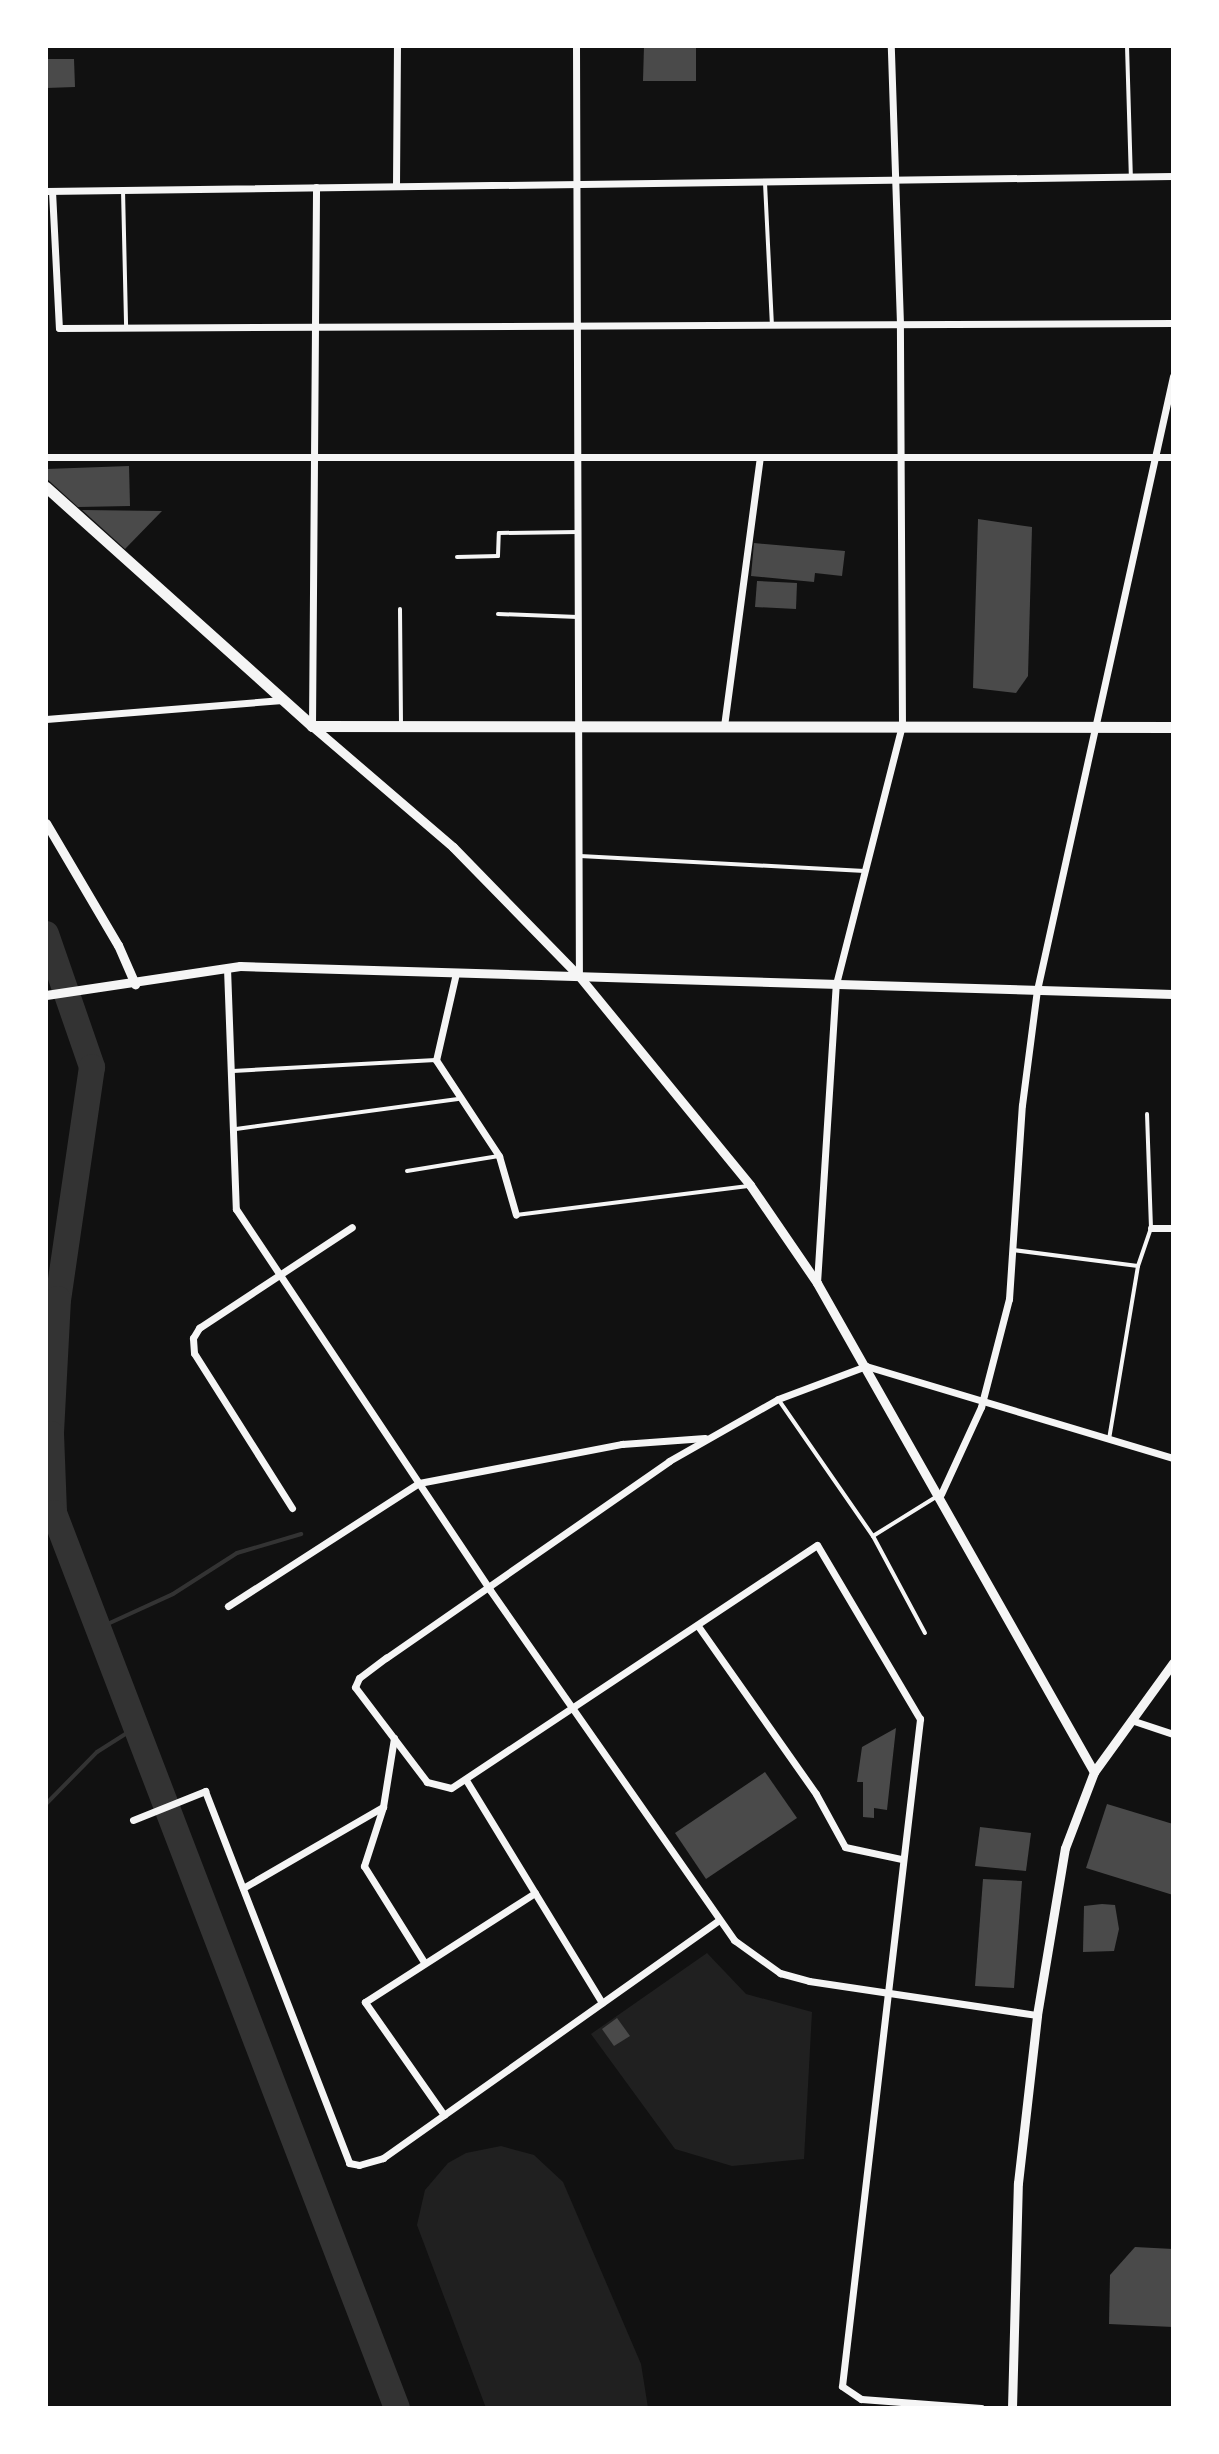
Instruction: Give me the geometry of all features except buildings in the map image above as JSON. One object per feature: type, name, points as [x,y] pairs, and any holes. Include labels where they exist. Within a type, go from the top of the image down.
[{"type":"main road","points":[[46,487],[312,726],[1173,727]]},
{"type":"street","points":[[396,186],[397,46]]},
{"type":"street","points":[[576,46],[579,976]]},
{"type":"street","points":[[817,1283],[836,984],[902,725],[898,180],[891,46]]},
{"type":"street","points":[[1173,176],[49,191],[59,328],[1173,323]]},
{"type":"street","points":[[316,187],[312,726],[453,847],[579,976],[750,1185],[817,1283],[866,1366],[941,1494],[1094,1772]]},
{"type":"street","points":[[941,1494],[982,1401],[1009,1299],[1022,1105],[1037,990],[1093,725],[1157,457],[1173,376]]},
{"type":"street","points":[[46,457],[1173,457]]},
{"type":"street","points":[[724,726],[760,457]]},
{"type":"street","points":[[46,719],[284,700]]},
{"type":"street","points":[[46,823],[118,945],[135,984]]},
{"type":"street","points":[[46,995],[240,966],[1173,994]]},
{"type":"street","points":[[227,968],[236,1129],[236,1209],[571,1710],[719,1920],[750,1955],[780,1973],[885,1994],[1037,2015]]},
{"type":"street","points":[[456,973],[436,1060],[458,1099],[499,1156],[516,1215]]},
{"type":"street","points":[[292,1508],[194,1353],[193,1338],[199,1328],[352,1227]]},
{"type":"street","points":[[1151,1228],[1173,1228]]},
{"type":"street","points":[[981,2408],[861,2399],[842,2386],[885,1994],[920,1719],[817,1545],[451,1788],[427,1782],[355,1687],[359,1678],[386,1658],[490,1590],[707,1438],[778,1399],[866,1366],[1173,1458]]},
{"type":"street","points":[[228,1606],[419,1483],[622,1444],[707,1438]]},
{"type":"street","points":[[698,1626],[816,1794],[845,1847],[901,1859]]},
{"type":"street","points":[[1012,2408],[1018,2183],[1037,2015],[1065,1848],[1094,1772],[1173,1663]]},
{"type":"street","points":[[1131,1720],[1173,1734]]},
{"type":"street","points":[[394,1738],[383,1807],[364,1866],[424,1962]]},
{"type":"street","points":[[466,1780],[602,2003]]},
{"type":"street","points":[[133,1820],[205,1791],[349,2163],[383,2158],[719,1920]]},
{"type":"street","points":[[243,1888],[383,1807]]},
{"type":"street","points":[[444,2115],[365,2002],[535,1893]]},
{"type":"lane","points":[[1127,46],[1131,177]]},
{"type":"lane","points":[[765,182],[772,324]]},
{"type":"lane","points":[[123,190],[126,327]]},
{"type":"lane","points":[[457,557],[498,556],[499,533],[578,532]]},
{"type":"lane","points":[[400,609],[401,726]]},
{"type":"lane","points":[[498,614],[578,617]]},
{"type":"lane","points":[[579,856],[865,871]]},
{"type":"lane","points":[[233,1071],[436,1060]]},
{"type":"lane","points":[[236,1129],[458,1099]]},
{"type":"lane","points":[[1109,1439],[1138,1266],[1151,1228],[1147,1114]]},
{"type":"lane","points":[[407,1171],[499,1156]]},
{"type":"lane","points":[[516,1215],[750,1185]]},
{"type":"lane","points":[[1013,1250],[1138,1266]]},
{"type":"lane","points":[[778,1399],[873,1536],[925,1633]]},
{"type":"lane","points":[[873,1536],[941,1494]]},
{"type":"shaded area","points":[[707,1953],[746,1994],[812,2012],[804,2159],[732,2166],[675,2149],[591,2034]]},
{"type":"shaded area","points":[[501,2146],[534,2155],[563,2182],[641,2364],[648,2408],[486,2408],[417,2225],[425,2190],[448,2163],[466,2153]]},
{"type":"waterway","points":[[46,934],[92,1067],[58,1299],[51,1434],[54,1513],[397,2408]]},
{"type":"waterway","points":[[101,1627],[173,1594],[237,1553],[301,1534]]},
{"type":"waterway","points":[[46,1804],[97,1752],[138,1726]]}]
